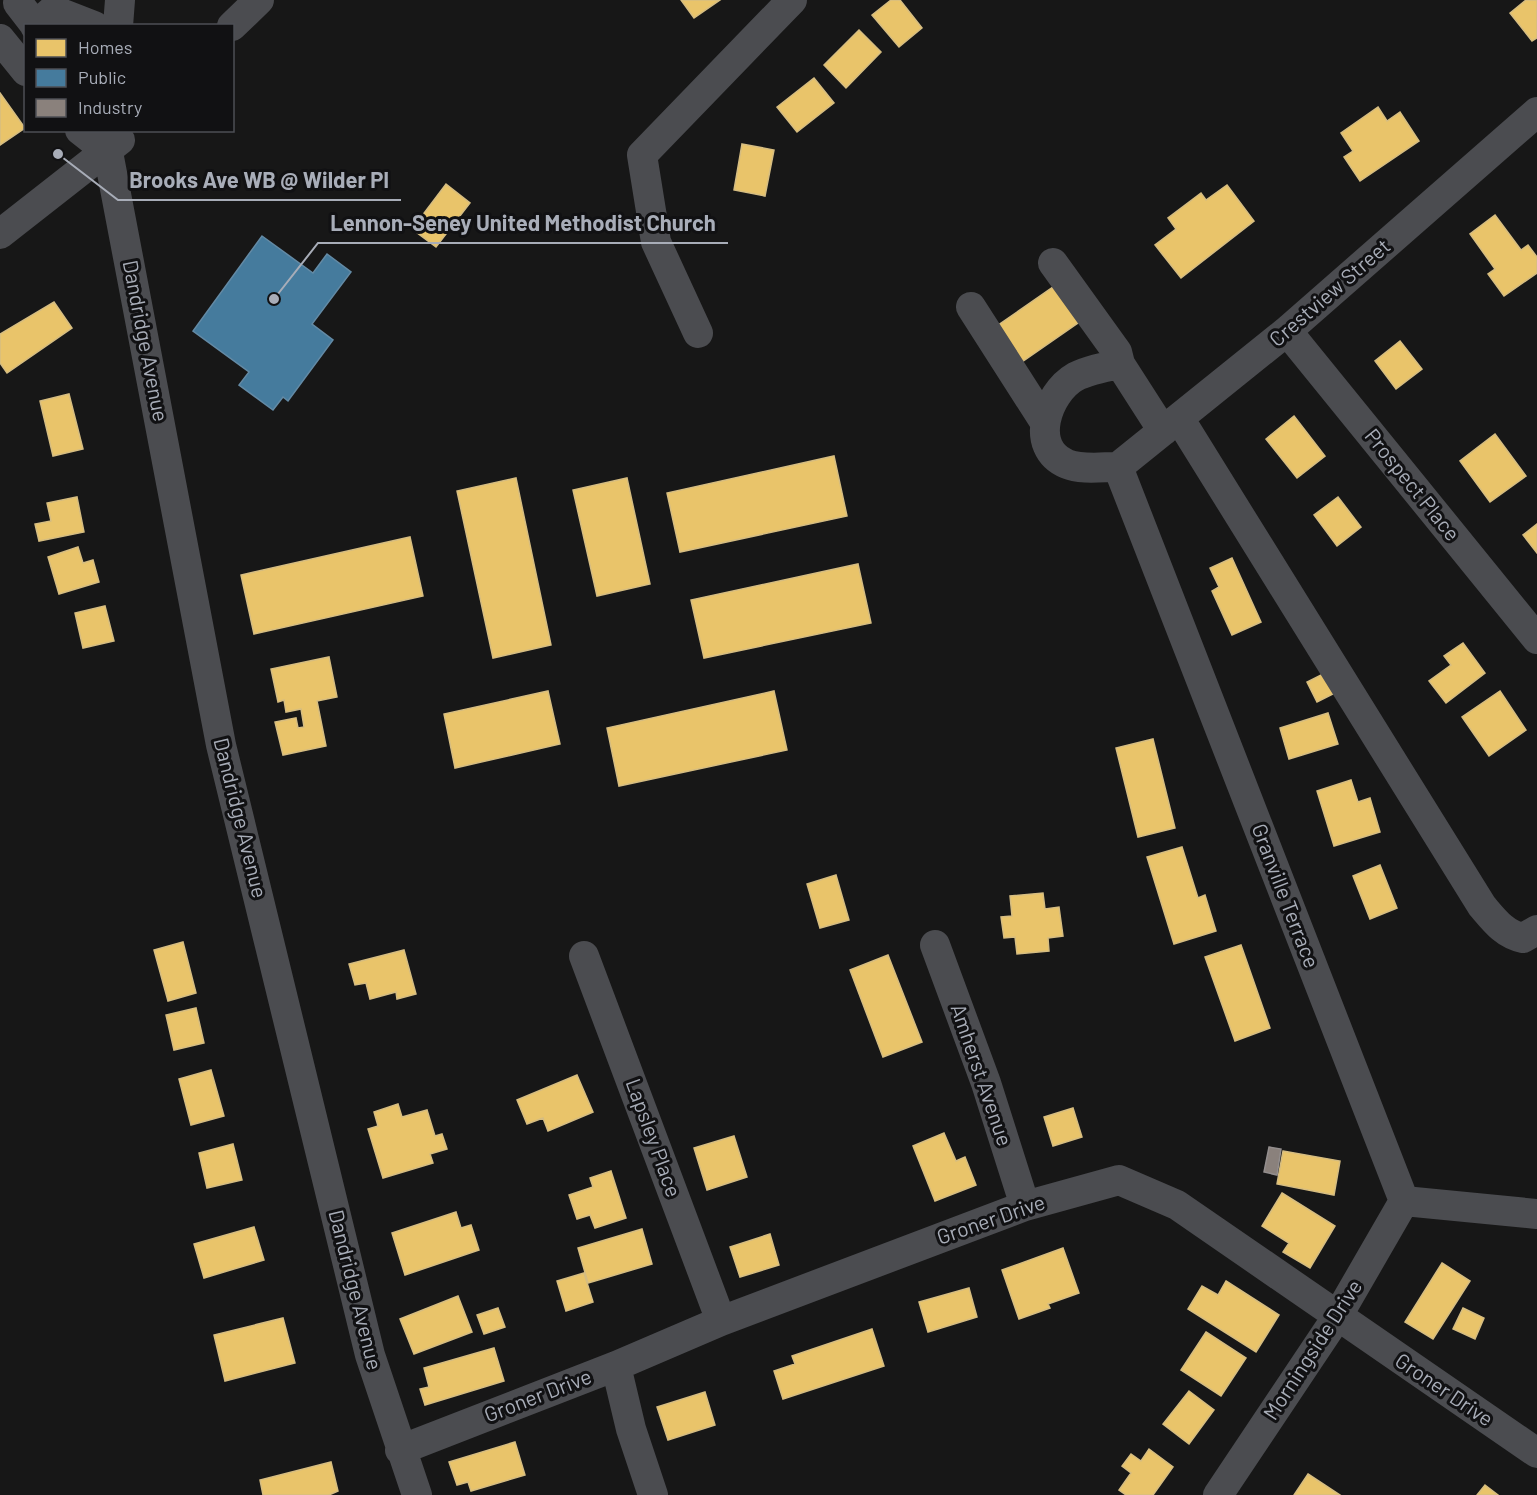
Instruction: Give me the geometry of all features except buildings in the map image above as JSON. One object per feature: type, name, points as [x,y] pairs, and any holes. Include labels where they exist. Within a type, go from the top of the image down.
[{"type":"street","points":[[118,24],[120,0]]},
{"type":"street","points":[[234,25],[259,0]]},
{"type":"street","points":[[698,333],[656,242],[642,155],[792,0]]},
{"type":"street","points":[[30,20],[73,24]]},
{"type":"street","name":"Crestview Street","points":[[1118,467],[1287,331],[1537,112]]},
{"type":"street","points":[[85,132],[109,141]]},
{"type":"street","points":[[0,234],[109,141],[125,132]]},
{"type":"street","name":"Dandridge Avenue","points":[[109,141],[187,507],[221,745],[370,1355],[417,1495]]},
{"type":"street","points":[[1053,263],[1117,352],[1120,364],[1171,424],[1482,906],[1505,932],[1523,938],[1537,930]]},
{"type":"street","points":[[972,307],[1044,421],[1047,444],[1057,458],[1068,465],[1118,467]]},
{"type":"street","name":"Prospect Place","points":[[1287,331],[1537,639]]},
{"type":"street","points":[[1044,421],[1055,395],[1074,378],[1094,370],[1120,364]]},
{"type":"street","name":"Granville Terrace","points":[[1118,467],[1404,1201]]},
{"type":"street","name":"Amherst Avenue","points":[[935,945],[986,1083],[1025,1206]]},
{"type":"street","name":"Lapsley Place","points":[[584,956],[721,1321]]},
{"type":"street","name":"Groner Drive","points":[[400,1450],[616,1366],[721,1321],[1025,1206],[1119,1180],[1178,1205],[1537,1453]]},
{"type":"street","points":[[1404,1201],[1537,1214]]},
{"type":"street","name":"Morningside Drive","points":[[1218,1495],[1337,1317],[1404,1201]]},
{"type":"street","points":[[616,1366],[631,1429],[653,1495]]},
{"type":"place","name":"Brooks Ave WB @ Wilder Pl","points":[[58,154]]},
{"type":"place","name":"Lennon-Seney United Methodist Church","points":[[274,299]]}]
